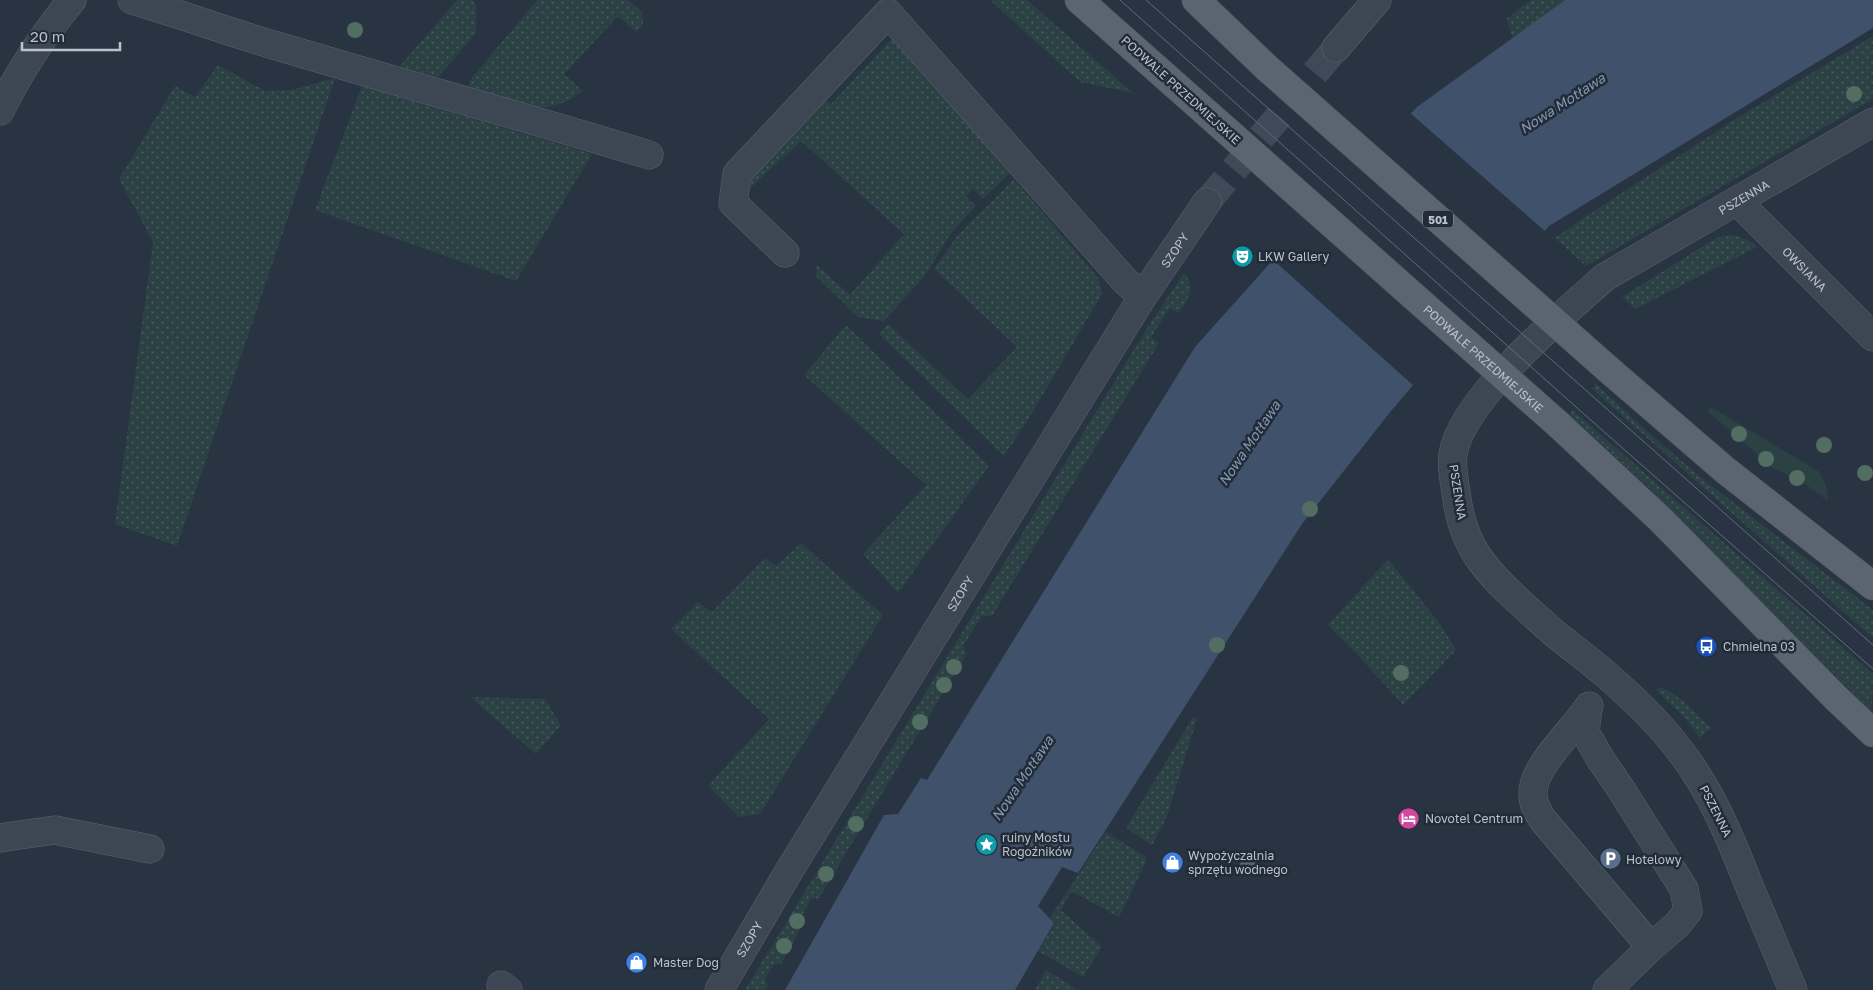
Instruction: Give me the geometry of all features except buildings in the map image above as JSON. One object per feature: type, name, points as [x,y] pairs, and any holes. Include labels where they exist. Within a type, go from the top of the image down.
[{"type":"main road","name":"PODWALE PRZEDMIEJSKIE","points":[[1079,0],[1560,425],[1660,520],[1822,685],[1873,733]]},
{"type":"main road","name":"501","points":[[1196,0],[1267,68],[1608,370],[1725,470],[1873,586]]},
{"type":"street","points":[[0,111],[6,79],[34,52],[72,0]]},
{"type":"street","points":[[132,0],[179,6],[275,45],[649,155]]},
{"type":"street","points":[[1336,48],[1377,0]]},
{"type":"street","points":[[785,253],[733,203],[737,174],[888,13],[1125,281],[1143,296]]},
{"type":"street","name":"PSZENNA","points":[[1793,990],[1733,845],[1707,789],[1681,751],[1640,705],[1604,672],[1556,634],[1505,587],[1480,560],[1464,531],[1457,503],[1453,455],[1462,428],[1482,397],[1516,360],[1605,277],[1873,122]]},
{"type":"street","name":"OWSIANA","points":[[1737,201],[1873,338]]},
{"type":"street","name":"SZOPY","points":[[719,990],[789,871],[1143,296],[1207,202]]},
{"type":"street","points":[[1604,672],[1588,708],[1549,757],[1539,773],[1532,793],[1535,807],[1543,820],[1651,947]]},
{"type":"street","points":[[1588,708],[1585,732],[1684,889],[1688,911],[1677,925],[1651,947],[1607,990]]},
{"type":"street","points":[[0,838],[55,830],[150,849]]},
{"type":"green space","points":[[457,0],[471,0],[476,4],[476,33],[438,77],[400,66]]},
{"type":"green space","points":[[537,0],[628,0],[642,12],[643,24],[636,32],[618,16],[564,74],[583,91],[557,105],[547,107],[529,106],[468,86],[471,79]]},
{"type":"green space","points":[[990,0],[1027,0],[1133,93],[1080,82]]},
{"type":"green space","points":[[1531,0],[1565,0],[1513,38],[1506,19]]},
{"type":"green space","points":[[896,34],[1012,171],[983,199],[973,189],[966,196],[976,206],[951,233],[926,274],[884,321],[858,317],[816,276],[817,265],[850,295],[904,234],[801,141],[742,196],[747,182],[823,98],[831,104]]},
{"type":"green space","points":[[1873,36],[1873,99],[1586,266],[1555,238],[1734,120]]},
{"type":"green space","points":[[218,65],[265,91],[291,90],[335,78],[177,546],[115,524],[153,242],[119,179],[175,86],[195,97]]},
{"type":"green space","points":[[362,86],[592,154],[516,281],[315,210]]},
{"type":"green space","points":[[1014,179],[1099,279],[1102,294],[1026,423],[1004,456],[879,334],[888,324],[968,399],[1017,347],[934,269],[957,236]]},
{"type":"green space","points":[[1730,235],[1745,238],[1757,247],[1635,309],[1622,297],[1711,241]]},
{"type":"green space","points":[[1184,273],[1188,278],[1191,288],[1185,303],[1179,313],[1170,308],[1151,337],[1159,343],[992,616],[982,616],[963,646],[967,653],[819,898],[811,899],[802,916],[804,922],[781,964],[773,965],[765,980],[768,985],[765,990],[745,990],[1144,333]]},
{"type":"green space","points":[[846,325],[989,466],[898,593],[863,554],[926,485],[804,375]]},
{"type":"green space","points":[[1596,384],[1704,480],[1873,610],[1873,638],[1592,389]]},
{"type":"green space","points":[[1711,407],[1818,471],[1826,485],[1828,501],[1805,484],[1773,468],[1707,411]]},
{"type":"green space","points":[[1573,410],[1873,674],[1872,712],[1646,485],[1569,414]]},
{"type":"green space","points":[[801,543],[883,615],[760,814],[739,817],[708,786],[769,719],[671,629],[698,602],[712,612],[765,558],[776,566]]},
{"type":"green space","points":[[1388,559],[1441,625],[1456,650],[1403,705],[1328,625]]},
{"type":"green space","points":[[1661,687],[1681,700],[1711,728],[1700,738],[1683,716],[1656,690]]},
{"type":"green space","points":[[470,697],[545,699],[561,725],[536,754]]},
{"type":"green space","points":[[1193,717],[1197,719],[1166,819],[1152,845],[1128,829],[1127,826]]},
{"type":"green space","points":[[1106,832],[1146,857],[1146,862],[1119,917],[1073,892],[1070,893],[1061,910],[1102,947],[1083,977],[1038,951],[1055,923],[1050,918]]},
{"type":"green space","points":[[1046,970],[1075,988],[1076,990],[1035,990]]},
{"type":"water","name":"Nowa Motława","points":[[1565,0],[1873,0],[1873,28],[1549,226],[1391,411],[1302,524],[1078,873],[1062,867],[1038,906],[1054,923],[1015,990],[785,990],[884,815],[898,814],[921,778],[927,780],[1195,347],[1273,260],[1417,107]]},
{"type":"pier","points":[[1409,112],[1547,233],[1415,387],[1271,258]]},
{"type":"tunnel","points":[[1207,202],[1336,48]]},
{"type":"tram line","points":[[1120,0],[1873,669]]},
{"type":"tram line","points":[[1146,0],[1873,645]]},
{"type":"place","name":"LKW Gallery","points":[[1242,256]]},
{"type":"place","name":"Chmielna 03","points":[[1707,646]]},
{"type":"place","name":"Novotel Centrum","points":[[1409,818]]},
{"type":"place","name":"ruiny Mostu Rogoźników","points":[[986,844]]},
{"type":"place","name":"Hotelowy","points":[[1610,859]]},
{"type":"place","name":"Wypożyczalnia sprzętu wodnego","points":[[1172,862]]},
{"type":"place","name":"Master Dog","points":[[637,962]]}]
